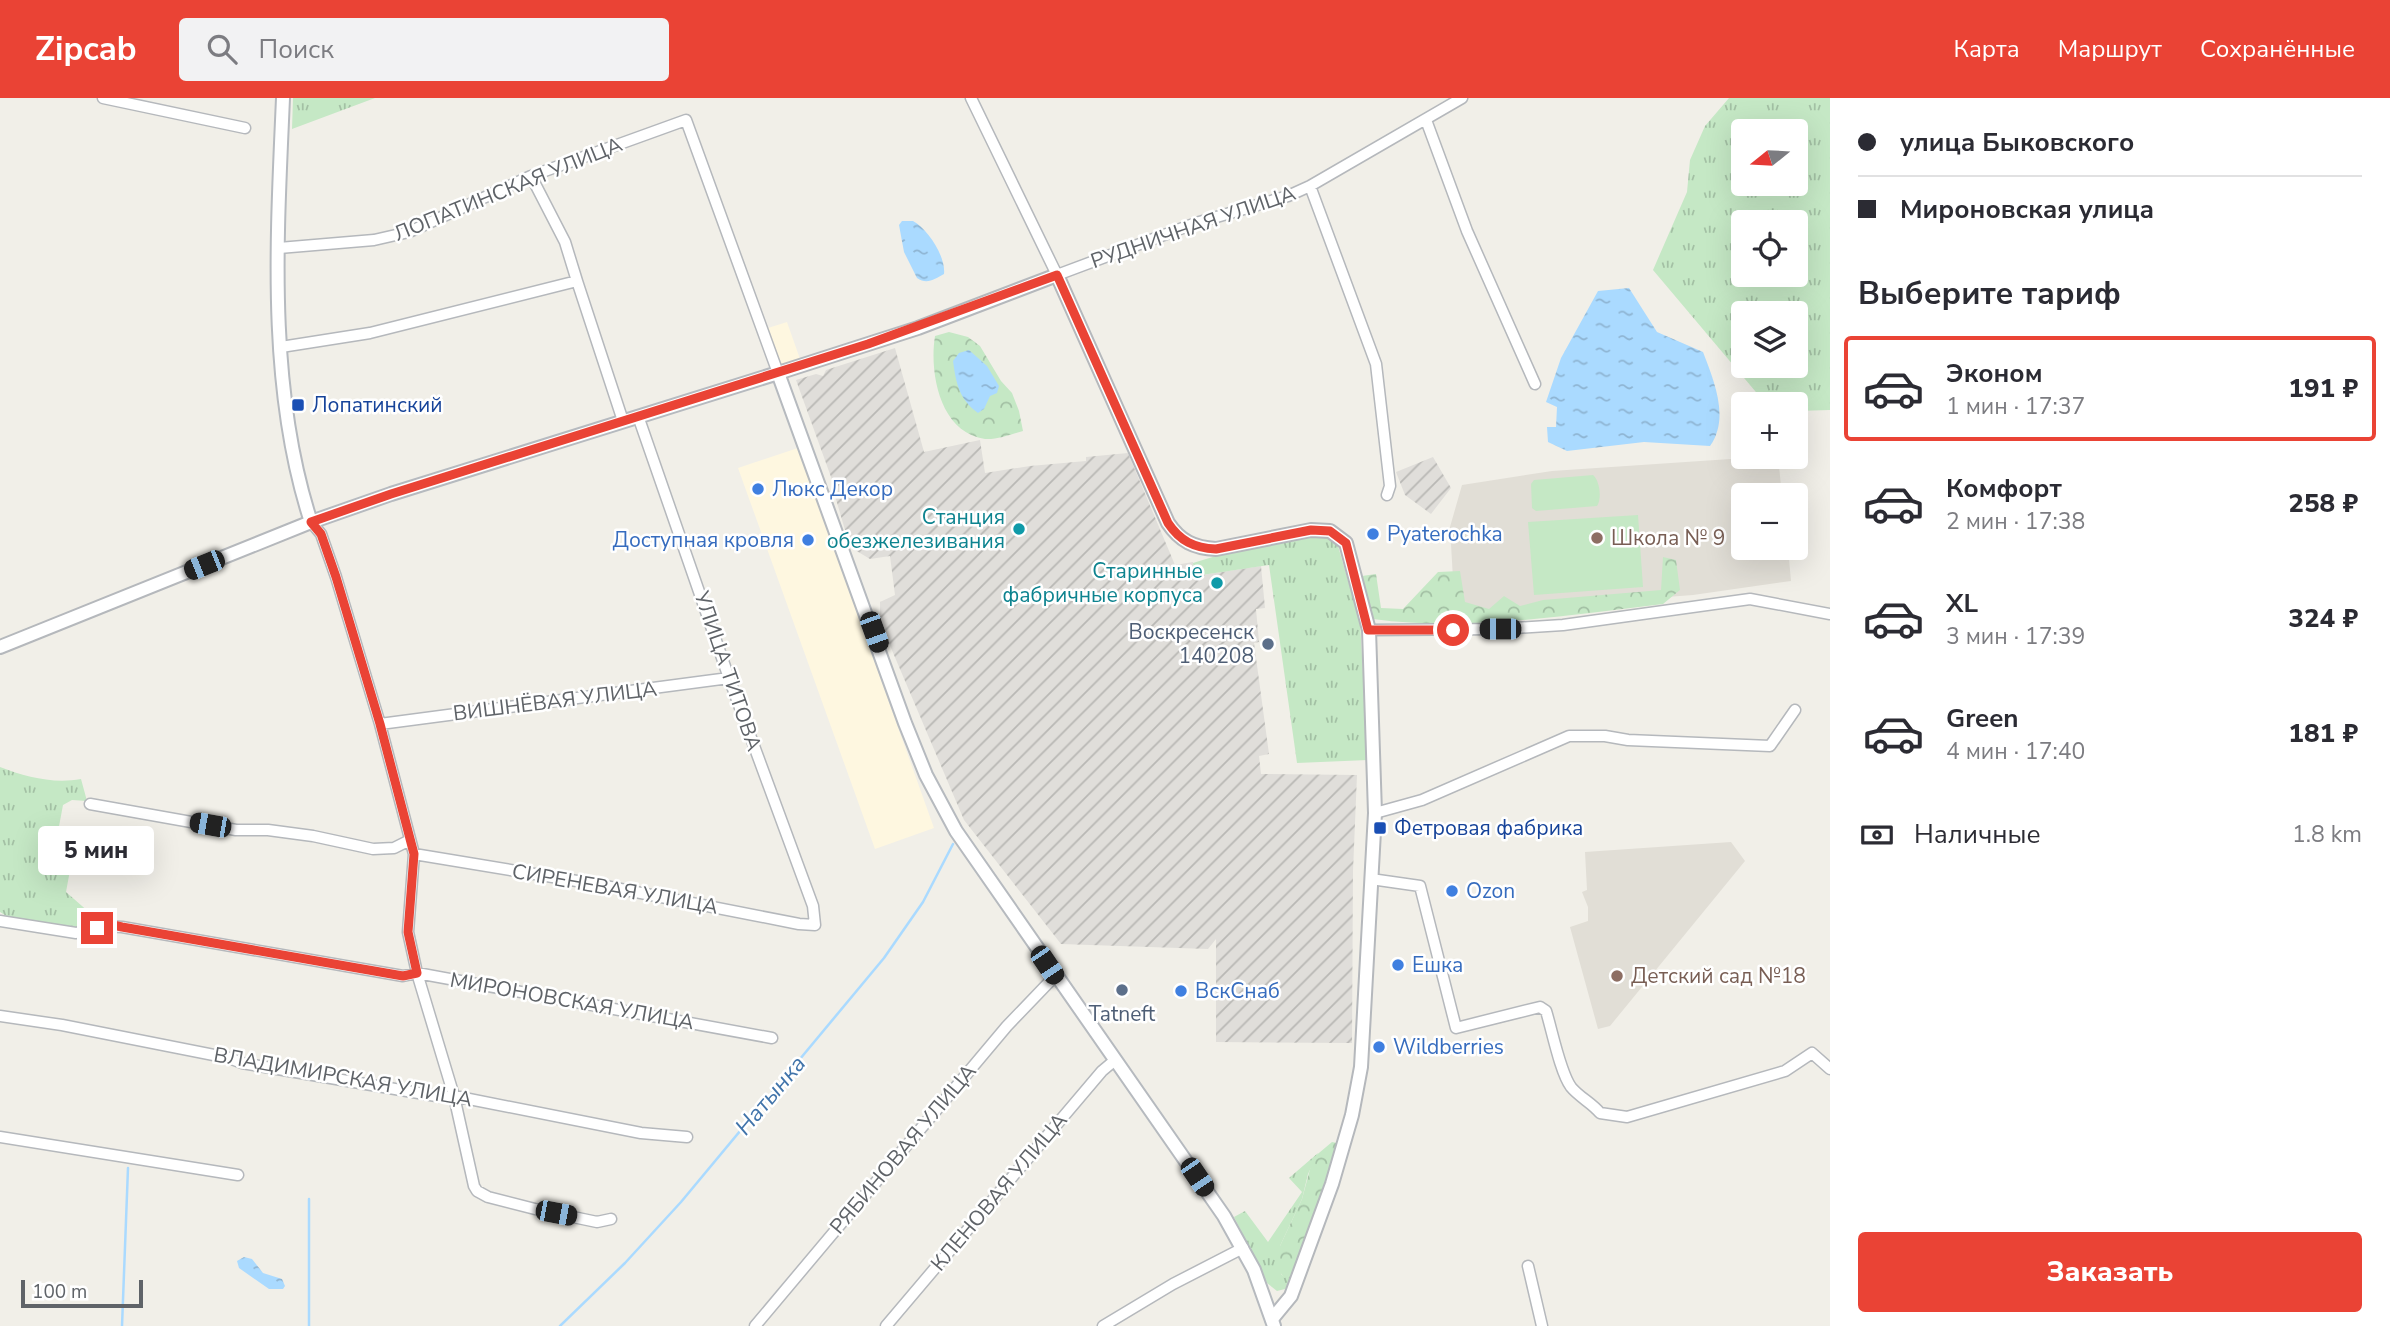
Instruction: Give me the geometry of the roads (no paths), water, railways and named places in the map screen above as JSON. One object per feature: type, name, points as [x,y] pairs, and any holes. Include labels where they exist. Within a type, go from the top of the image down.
[{"type":"main road","points":[[283,98],[279,248],[281,347],[297,475],[311,522]]},
{"type":"main road","points":[[1057,275],[1168,523],[1177,536],[1201,549],[1216,549],[1311,530],[1330,531],[1346,543],[1368,630],[1375,814],[1361,1068],[1352,1115],[1332,1184],[1291,1296],[1273,1322]]},
{"type":"main road","name":"РУДНИЧНАЯ УЛИЦА","points":[[0,647],[311,522],[391,494],[918,328],[1057,275]]},
{"type":"main road","name":"ЛОПАТИНСКАЯ УЛИЦА","points":[[778,373],[926,775],[956,831],[1197,1177],[1254,1270],[1273,1322]]},
{"type":"street","points":[[103,98],[245,128]]},
{"type":"street","points":[[971,98],[1057,275]]},
{"type":"street","name":"РУДНИЧНАЯ УЛИЦА","points":[[1057,275],[1196,223],[1288,196],[1462,98]]},
{"type":"street","name":"ЛОПАТИНСКАЯ УЛИЦА","points":[[279,248],[374,240],[409,232],[531,176],[686,120],[778,373]]},
{"type":"street","points":[[1426,120],[1467,231],[1535,384]]},
{"type":"street","points":[[531,176],[565,242],[623,421]]},
{"type":"street","points":[[1310,186],[1376,364],[1390,486],[1387,495]]},
{"type":"street","points":[[281,347],[370,333],[578,281]]},
{"type":"street","name":"УЛИЦА ТИТОВА","points":[[638,416],[729,678],[813,906],[815,925]]},
{"type":"street","points":[[311,522],[321,534],[332,566],[380,724],[414,854],[408,932],[417,973],[454,1096],[471,1178],[477,1191],[488,1197],[597,1222],[611,1219]]},
{"type":"street","points":[[1368,630],[1500,629],[1563,625],[1749,599],[1830,614]]},
{"type":"street","name":"ВИШНЁВАЯ УЛИЦА","points":[[380,724],[729,678]]},
{"type":"street","points":[[1375,814],[1422,800],[1570,736],[1770,746],[1795,710]]},
{"type":"street","points":[[90,804],[236,830],[268,830],[313,836],[373,849],[394,848],[410,840]]},
{"type":"street","name":"СИРЕНЕВАЯ УЛИЦА","points":[[414,854],[815,925]]},
{"type":"street","points":[[1371,879],[1420,886],[1456,1028],[1540,1007],[1546,1011],[1571,1087],[1601,1114],[1627,1117],[1785,1071],[1812,1053],[1830,1069]]},
{"type":"street","name":"МИРОНОВСКАЯ УЛИЦА","points":[[0,921],[76,933],[113,925],[403,976],[417,973],[772,1038]]},
{"type":"street","name":"РЯБИНОВАЯ УЛИЦА","points":[[755,1326],[992,1044],[1055,976]]},
{"type":"street","name":"ВЛАДИМИРСКАЯ УЛИЦА","points":[[0,1016],[62,1025],[242,1062],[442,1097],[454,1096],[640,1133],[687,1137]]},
{"type":"street","name":"КЛЕНОВАЯ УЛИЦА","points":[[886,1326],[1102,1071],[1114,1061]]},
{"type":"street","points":[[0,1137],[238,1175]]},
{"type":"street","points":[[1103,1326],[1173,1284],[1242,1248]]},
{"type":"street","points":[[1528,1266],[1542,1326]]},
{"type":"water","points":[[902,221],[913,221],[930,237],[939,252],[944,274],[928,281],[917,278],[904,252],[899,225]]},
{"type":"water","points":[[1629,288],[1657,332],[1703,352],[1715,387],[1719,412],[1719,424],[1710,446],[1644,442],[1567,451],[1548,442],[1547,427],[1556,427],[1557,407],[1546,402],[1561,358],[1598,291]]},
{"type":"water","points":[[969,350],[987,366],[999,386],[997,393],[990,396],[984,409],[978,413],[960,390],[953,361],[959,353]]},
{"type":"water","points":[[244,1257],[252,1259],[263,1273],[282,1279],[285,1286],[283,1289],[269,1289],[239,1268],[237,1261]]},
{"type":"waterway","name":"Натынка","points":[[560,1326],[625,1263],[681,1202],[884,958],[923,902],[953,844]]},
{"type":"waterway","points":[[122,1326],[128,1168]]},
{"type":"waterway","points":[[309,1199],[309,1326]]},
{"type":"place","name":"Лопатинский","points":[[298,405]]},
{"type":"place","name":"Люкс Декор","points":[[758,489]]},
{"type":"place","name":"Станция обезжелезивания","points":[[1019,529]]},
{"type":"place","name":"Pyaterochka","points":[[1373,534]]},
{"type":"place","name":"Школа № 9","points":[[1597,538]]},
{"type":"place","name":"Доступная кровля","points":[[808,540]]},
{"type":"place","name":"Старинные фабричные корпуса","points":[[1217,583]]},
{"type":"place","name":"Воскресенск 140208","points":[[1268,644]]},
{"type":"place","name":"Фетровая фабрика","points":[[1380,828]]},
{"type":"place","name":"Ozon","points":[[1452,891]]},
{"type":"place","name":"Ешка","points":[[1398,965]]},
{"type":"place","name":"Детский сад №18","points":[[1617,976]]},
{"type":"place","name":"Tatneft","points":[[1122,990]]},
{"type":"place","name":"ВскСнаб","points":[[1181,991]]},
{"type":"place","name":"Wildberries","points":[[1379,1047]]}]
